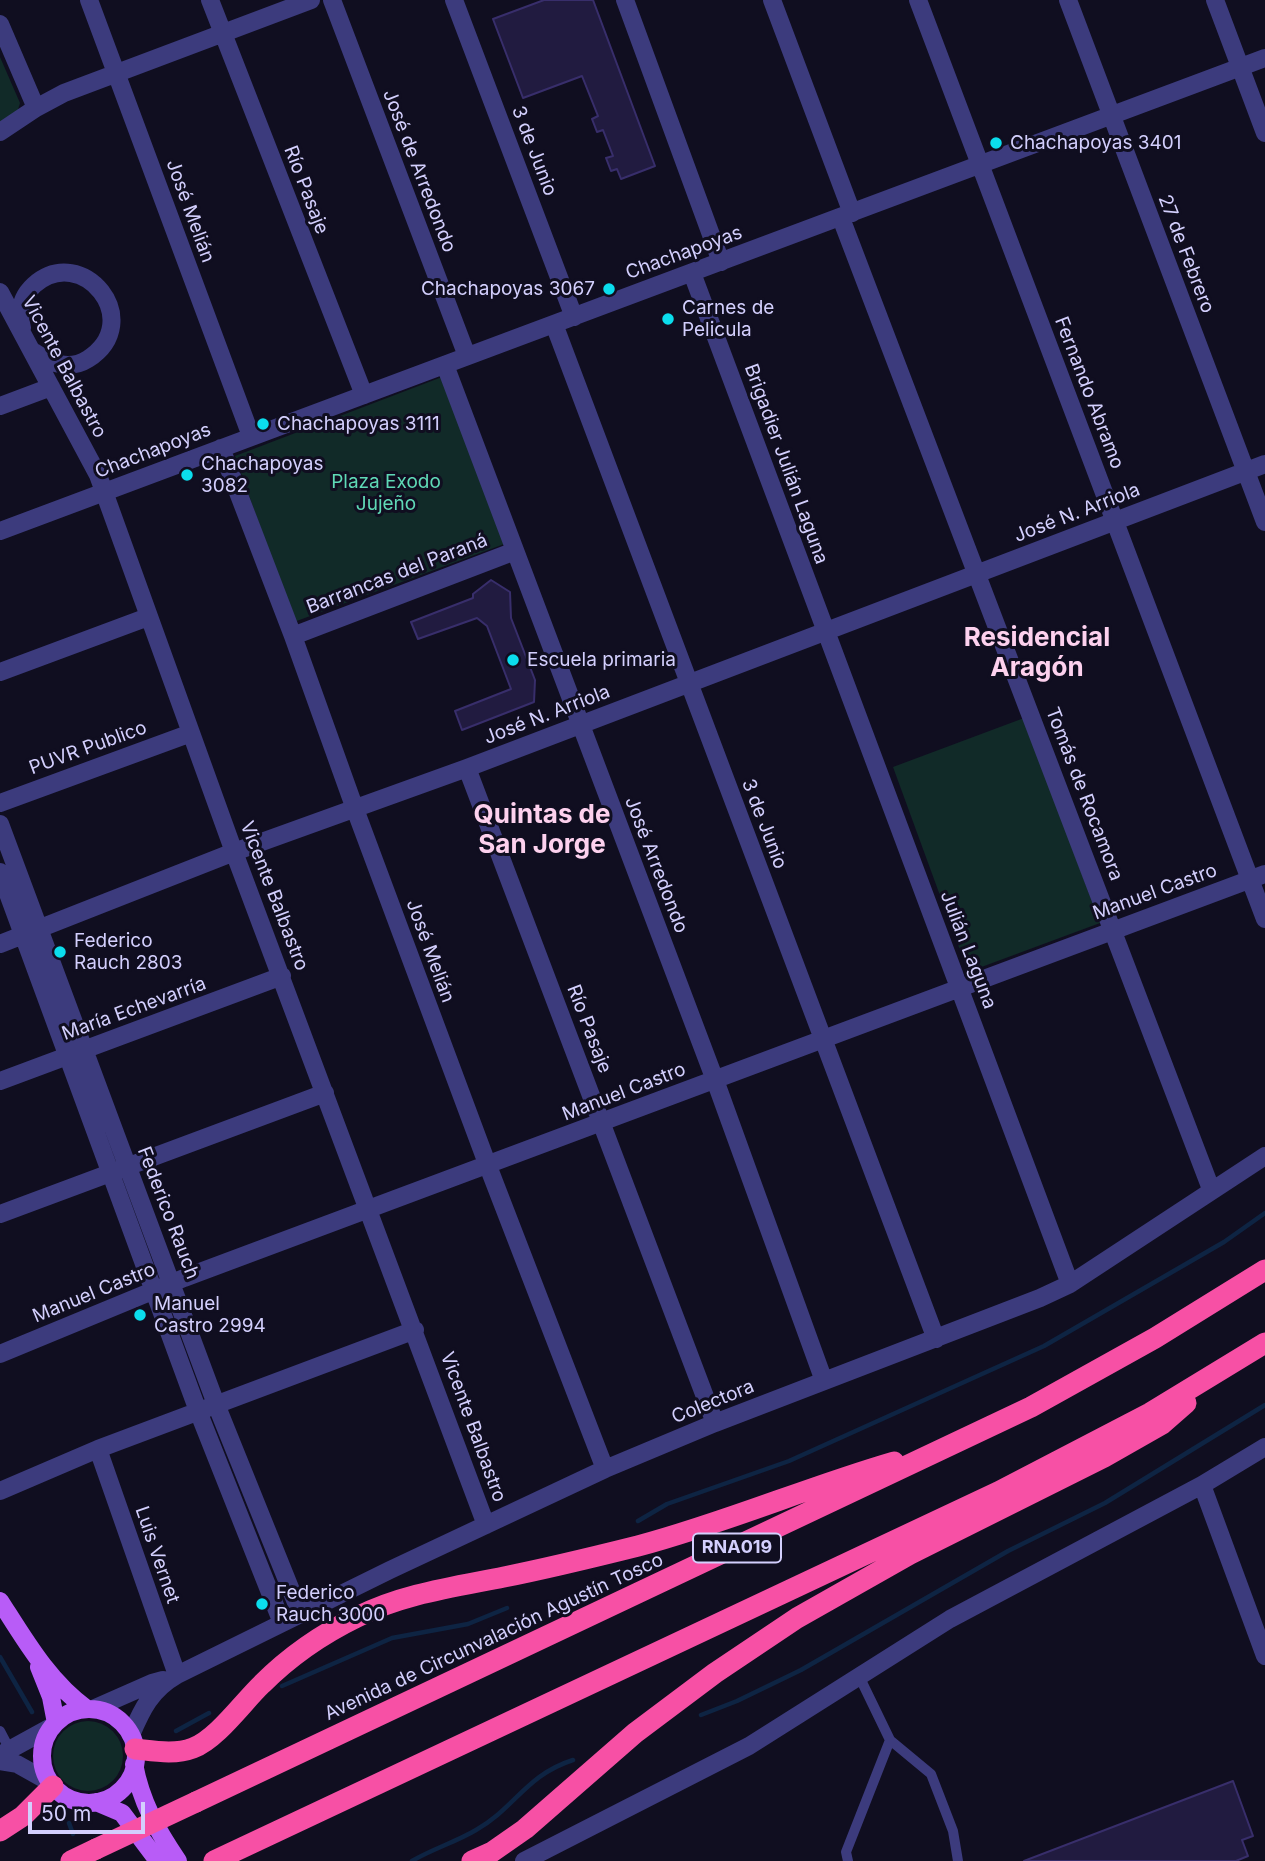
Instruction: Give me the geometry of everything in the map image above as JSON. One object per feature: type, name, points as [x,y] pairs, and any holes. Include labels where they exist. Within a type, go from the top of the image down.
[{"type":"highway","name":"Avenida de Circunvalación Agustín Tosco","points":[[71,1861],[957,1444],[1145,1344],[1265,1270]]},
{"type":"highway","points":[[221,1858],[1010,1486],[1150,1413],[1265,1343]]},
{"type":"highway","points":[[472,1861],[492,1852],[524,1829],[644,1727],[715,1673],[797,1618],[910,1554],[1055,1483],[1162,1424],[1224,1369]]},
{"type":"highway","points":[[133,1750],[172,1751],[196,1747],[295,1654],[338,1626],[379,1606],[652,1542],[797,1496],[847,1475],[957,1444]]},
{"type":"highway","points":[[0,1831],[23,1816],[52,1784]]},
{"type":"main road","points":[[0,1601],[35,1657],[51,1697],[54,1725]]},
{"type":"main road","points":[[35,1657],[65,1690],[90,1709]]},
{"type":"main road","points":[[158,1861],[129,1819],[113,1807],[71,1799],[52,1784],[44,1768],[42,1752],[47,1734],[66,1714],[90,1709],[117,1718],[133,1750],[145,1807],[178,1861]]},
{"type":"main road","points":[[96,1802],[120,1791],[128,1781],[133,1750]]},
{"type":"street","name":"José Melián","points":[[89,0],[251,436]]},
{"type":"street","name":"Río Pasaje","points":[[210,0],[363,396]]},
{"type":"street","points":[[0,132],[64,93],[312,0]]},
{"type":"street","name":"José de Arredondo","points":[[332,0],[467,356]]},
{"type":"street","name":"3 de Junio","points":[[454,0],[575,317]]},
{"type":"street","points":[[625,0],[721,262]]},
{"type":"street","name":"Tomás de Rocamora","points":[[772,0],[846,215],[977,573],[1211,1189]]},
{"type":"street","name":"Fernando Abramo","points":[[918,0],[1115,521],[1257,876],[1265,919]]},
{"type":"street","name":"27 de Febrero","points":[[1068,0],[1265,522]]},
{"type":"street","points":[[1216,0],[1265,133]]},
{"type":"street","points":[[0,24],[36,108]]},
{"type":"street","name":"Chachapoyas","points":[[0,531],[1265,58]]},
{"type":"street","name":"Brigadier Julián Laguna","points":[[692,273],[825,631]]},
{"type":"street","points":[[53,274],[80,275],[98,286],[107,299],[112,313],[112,326],[104,344],[89,359],[59,365],[49,362],[27,343],[19,315],[25,295],[40,280],[53,274]]},
{"type":"street","name":"Vicente Balbastro","points":[[0,292],[98,475],[234,852],[486,1525]]},
{"type":"street","name":"3 de Junio","points":[[554,324],[936,1339]]},
{"type":"street","name":"José Arredondo","points":[[446,365],[715,1080],[824,1381]]},
{"type":"street","points":[[0,406],[51,387]]},
{"type":"street","name":"José Melián","points":[[221,448],[488,1166],[605,1469]]},
{"type":"street","name":"José N. Arriola","points":[[0,944],[234,852],[467,768],[1265,464]]},
{"type":"street","name":"Barrancas del Paraná","points":[[293,636],[515,551]]},
{"type":"street","points":[[0,672],[148,617]]},
{"type":"street","name":"Julián Laguna","points":[[825,631],[1070,1284]]},
{"type":"street","name":"PUVR Publico","points":[[0,803],[191,733]]},
{"type":"street","name":"Río Pasaje","points":[[467,768],[715,1423]]},
{"type":"street","name":"Federico Rauch","points":[[0,824],[31,932],[75,1053],[120,1170],[172,1284],[216,1404],[300,1615]]},
{"type":"street","name":"Federico Rauch","points":[[0,872],[31,932]]},
{"type":"street","name":"Manuel Castro","points":[[0,1354],[172,1284],[1257,876]]},
{"type":"street","name":"María Echevarría","points":[[0,1080],[282,976]]},
{"type":"street","points":[[0,1214],[325,1093]]},
{"type":"street","name":"Colectora","points":[[90,1709],[152,1683],[174,1677],[605,1469],[1070,1284],[1265,1156]]},
{"type":"street","name":"Federico Rauch","points":[[120,1170],[155,1292],[198,1411],[282,1623]]},
{"type":"street","points":[[0,1491],[98,1449],[415,1330]]},
{"type":"street","points":[[524,1861],[749,1746],[950,1619],[1202,1485],[1265,1447]]},
{"type":"street","name":"Luis Vernet","points":[[98,1449],[174,1677]]},
{"type":"street","points":[[1202,1485],[1265,1656]]},
{"type":"street","name":"Colectora","points":[[133,1750],[150,1696],[174,1677]]},
{"type":"street","points":[[52,1784],[3,1756],[54,1725]]},
{"type":"lane","points":[[859,1676],[890,1740],[931,1774],[953,1831],[958,1861]]},
{"type":"lane","points":[[0,1731],[3,1756]]},
{"type":"lane","points":[[848,1861],[846,1852],[890,1740]]},
{"type":"green space","points":[[0,57],[20,103],[17,113],[0,124]]},
{"type":"green space","name":"Plaza Exodo Jujeño","points":[[442,377],[507,543],[294,622],[235,456]]},
{"type":"green space","points":[[1024,718],[1100,923],[968,972],[893,767]]},
{"type":"green space","points":[[88,1721],[113,1731],[123,1756],[113,1781],[88,1791],[63,1781],[53,1756],[63,1731]]},
{"type":"building","points":[[544,0],[593,0],[655,166],[621,179],[617,169],[611,171],[606,158],[613,156],[603,130],[597,132],[592,119],[598,116],[582,76],[523,98],[493,19]]},
{"type":"building","name":"Escuela primaria","points":[[491,580],[510,592],[511,618],[535,680],[534,702],[462,730],[455,711],[511,689],[487,626],[477,618],[418,639],[411,622],[473,598],[473,594]]},
{"type":"building","points":[[1233,1781],[1253,1836],[1242,1840],[1248,1856],[1236,1861],[1024,1861]]},
{"type":"waterway","points":[[638,1521],[667,1504],[789,1461],[1044,1346],[1224,1242],[1265,1213]]},
{"type":"waterway","points":[[701,1715],[801,1670],[1008,1551],[1105,1503],[1265,1405]]},
{"type":"waterway","points":[[282,1686],[392,1638],[468,1624],[507,1608]]},
{"type":"waterway","points":[[0,1657],[32,1712]]},
{"type":"waterway","points":[[176,1731],[209,1713]]},
{"type":"waterway","points":[[412,1861],[476,1830],[544,1774],[573,1760]]},
{"type":"waterway","points":[[69,1823],[73,1834]]},
{"type":"place","name":"Chachapoyas 3401","points":[[996,143]]},
{"type":"place","name":"Chachapoyas 3067","points":[[609,289]]},
{"type":"place","name":"Carnes de Pelicula","points":[[668,319]]},
{"type":"place","name":"Chachapoyas 3111","points":[[263,424]]},
{"type":"place","name":"Chachapoyas 3082","points":[[187,475]]},
{"type":"place","name":"Escuela primaria","points":[[513,660]]},
{"type":"place","name":"Federico Rauch 2803","points":[[60,952]]},
{"type":"place","name":"Manuel Castro 2994","points":[[140,1315]]},
{"type":"place","name":"Federico Rauch 3000","points":[[262,1604]]},
{"type":"district","name":"Residencial Aragón","points":[[1037,653]]},
{"type":"district","name":"Quintas de San Jorge","points":[[542,830]]}]
